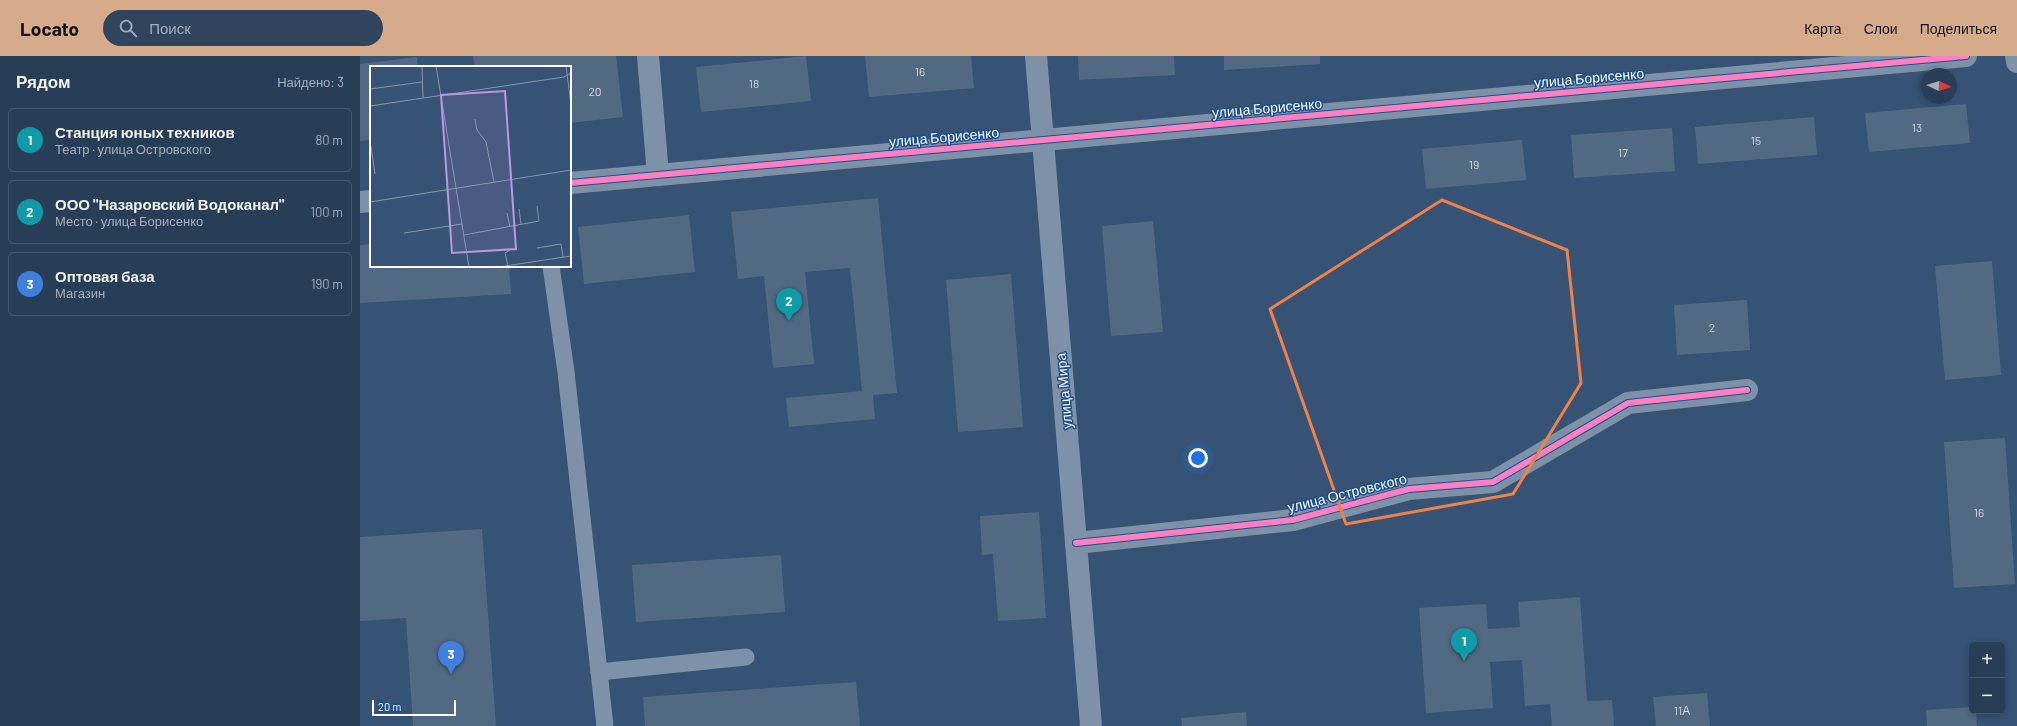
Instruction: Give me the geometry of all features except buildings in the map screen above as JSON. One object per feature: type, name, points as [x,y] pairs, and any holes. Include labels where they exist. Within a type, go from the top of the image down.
[{"type":"street","points":[[648,56],[658,175]]},
{"type":"street","name":"улица Мира","points":[[1036,56],[1091,726]]},
{"type":"street","name":"улица Борисенко","points":[[571,183],[1966,56]]},
{"type":"street","points":[[2016,56],[2017,62]]},
{"type":"street","points":[[360,202],[370,201]]},
{"type":"street","name":"улица Островского","points":[[1076,543],[1293,520],[1409,489],[1493,482],[1628,403],[1747,390]]},
{"type":"lane","points":[[551,267],[566,372],[605,726]]},
{"type":"lane","points":[[599,672],[746,657]]},
{"type":"highlighted area","points":[[1442,200],[1567,250],[1581,383],[1513,494],[1346,524],[1270,309]]},
{"type":"cycle path","points":[[571,183],[1966,56]]},
{"type":"cycle path","points":[[1076,543],[1293,520],[1409,489],[1493,482],[1628,403],[1747,390]]},
{"type":"place","name":"ООО \"Назаровский Водоканал\"","points":[[789,321]]},
{"type":"place","name":"Станция юных техников","points":[[1464,661]]},
{"type":"place","name":"Оптовая база","points":[[451,674]]}]
